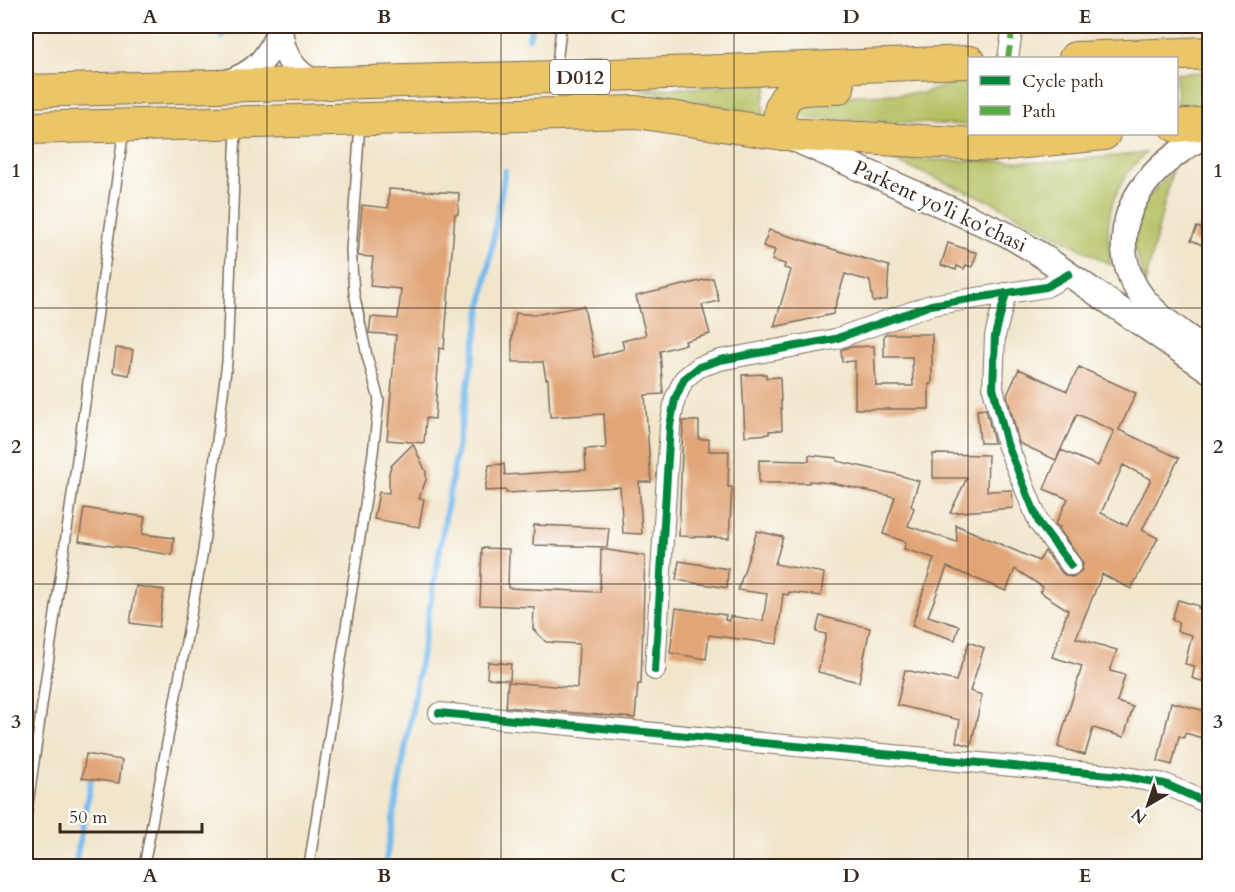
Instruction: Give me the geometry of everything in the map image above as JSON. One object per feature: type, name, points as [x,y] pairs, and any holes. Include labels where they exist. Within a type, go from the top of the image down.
[{"type":"highway","points":[[1102,57],[1209,53]]},
{"type":"highway","name":"D012","points":[[26,91],[555,77],[968,62]]},
{"type":"highway","points":[[783,134],[779,113],[783,103],[795,91],[904,85],[968,70]]},
{"type":"highway","name":"D012","points":[[26,128],[636,112],[783,134],[997,145],[1094,135]]},
{"type":"highway","points":[[1178,126],[1209,123]]},
{"type":"street","points":[[280,26],[287,58],[298,71],[319,84]]},
{"type":"street","points":[[190,88],[219,84],[243,77],[255,68],[269,52],[280,26]]},
{"type":"street","points":[[1008,57],[1013,26]]},
{"type":"street","points":[[1209,133],[1175,155],[1149,178],[1131,204],[1124,238],[1129,274],[1137,289],[1156,310],[1209,353]]},
{"type":"street","name":"Parkent yo'li ko'chasi","points":[[783,134],[1006,234],[1069,274],[1209,371]]},
{"type":"street","points":[[655,670],[670,426],[675,399],[684,379],[699,367],[720,360],[835,339],[931,305],[1046,286],[1069,274]]},
{"type":"street","points":[[1006,293],[996,336],[993,388],[1006,444],[1039,523],[1071,565]]},
{"type":"street","points":[[439,713],[1121,776],[1165,784],[1209,804]]},
{"type":"lane","points":[[555,77],[558,27]]},
{"type":"lane","points":[[309,867],[373,453],[379,400],[354,294],[351,250],[361,118]]},
{"type":"lane","points":[[144,867],[203,551],[227,362],[236,122]]},
{"type":"lane","points":[[26,818],[124,125]]},
{"type":"green space","points":[[1209,72],[1209,108],[1178,112],[1178,73]]},
{"type":"green space","points":[[968,79],[968,125],[808,119],[800,112],[801,106],[808,97],[923,93]]},
{"type":"green space","points":[[768,84],[763,100],[764,115],[639,90]]},
{"type":"green space","points":[[1146,153],[1125,178],[1112,204],[1108,232],[1111,265],[990,201],[889,159],[1053,162]]},
{"type":"green space","points":[[1172,172],[1145,284],[1133,242],[1144,202]]},
{"type":"building","points":[[389,189],[459,193],[458,214],[455,214],[444,349],[439,348],[435,419],[426,418],[424,443],[387,440],[396,335],[369,333],[371,317],[398,319],[401,289],[370,286],[373,257],[358,256],[362,205],[388,208]]},
{"type":"building","points":[[1197,227],[1209,232],[1209,248],[1191,240]]},
{"type":"building","points":[[769,230],[889,266],[887,299],[873,302],[870,281],[845,274],[833,314],[774,327],[791,270],[784,268],[785,264],[772,260],[775,250],[763,246]]},
{"type":"building","points":[[948,243],[977,253],[972,267],[966,265],[964,269],[957,266],[956,270],[941,265]]},
{"type":"building","points":[[713,278],[719,301],[702,305],[710,334],[660,351],[663,394],[645,395],[651,482],[639,482],[642,534],[623,533],[620,487],[506,493],[506,490],[485,491],[489,465],[504,464],[505,475],[586,470],[585,449],[606,448],[604,414],[550,417],[548,379],[546,379],[543,362],[512,362],[512,338],[516,313],[534,315],[584,306],[594,357],[624,349],[622,341],[646,335],[636,296]]},
{"type":"building","points":[[932,334],[932,384],[929,384],[929,409],[855,409],[855,361],[842,362],[841,350],[849,347],[874,346],[876,386],[913,386],[912,357],[884,357],[884,335]]},
{"type":"building","points":[[116,348],[133,350],[129,375],[113,372]]},
{"type":"building","points":[[1079,367],[1136,393],[1119,430],[1179,458],[1142,530],[1158,538],[1131,589],[1102,574],[1076,638],[1117,650],[1110,671],[1125,675],[1117,702],[1133,707],[1124,737],[1093,728],[1085,755],[1058,747],[1082,666],[1052,657],[1068,610],[1040,592],[1043,587],[1015,569],[1006,591],[947,567],[928,616],[959,626],[955,640],[912,626],[934,558],[904,549],[906,542],[883,534],[895,497],[832,483],[809,481],[809,483],[759,483],[759,460],[809,461],[809,455],[837,458],[837,461],[919,481],[911,506],[914,508],[908,526],[957,542],[956,525],[1039,561],[1045,551],[1062,573],[1073,577],[1082,570],[1083,563],[1059,529],[1060,527],[1055,525],[1068,499],[1044,489],[1061,450],[1098,466],[1114,431],[1077,414],[1056,460],[1019,443],[1007,395],[1019,369],[1067,391]],"holes":[[[1123,465],[1151,479],[1127,526],[1101,513]]]},
{"type":"building","points":[[766,374],[766,378],[780,377],[782,430],[769,431],[769,434],[745,436],[742,375]]},
{"type":"building","points":[[986,409],[994,443],[980,443],[977,410]]},
{"type":"building","points":[[683,421],[699,421],[699,439],[709,439],[709,451],[729,451],[728,487],[732,487],[729,538],[679,536]]},
{"type":"building","points":[[413,444],[426,472],[426,480],[419,498],[424,499],[419,527],[374,519],[379,492],[389,493],[391,466]]},
{"type":"building","points":[[933,454],[988,455],[987,491],[1012,490],[1013,508],[950,513],[967,478],[933,478]]},
{"type":"building","points":[[84,508],[145,517],[142,534],[174,538],[172,555],[79,541]]},
{"type":"building","points":[[534,525],[609,528],[607,547],[533,545]]},
{"type":"building","points":[[757,531],[783,537],[775,564],[824,573],[821,596],[789,592],[788,595],[783,594],[777,644],[709,635],[706,659],[670,653],[676,608],[726,615],[725,620],[729,621],[730,616],[763,621],[767,594],[738,590]]},
{"type":"building","points":[[482,548],[509,549],[508,588],[600,592],[601,549],[645,556],[641,684],[638,684],[635,718],[506,707],[508,682],[577,688],[579,644],[546,642],[533,629],[534,607],[480,605]]},
{"type":"building","points":[[679,561],[728,569],[727,588],[676,580]]},
{"type":"building","points":[[136,586],[164,590],[159,627],[130,623]]},
{"type":"building","points":[[1178,600],[1199,606],[1198,608],[1209,612],[1207,683],[1192,678],[1195,666],[1185,664],[1192,635],[1177,631],[1179,622],[1172,620]]},
{"type":"building","points":[[820,616],[870,628],[859,682],[818,672],[826,634],[816,632]]},
{"type":"building","points":[[969,642],[984,648],[970,691],[982,695],[971,746],[956,742],[960,720],[897,705],[905,670],[956,681]]},
{"type":"building","points":[[488,662],[511,664],[510,680],[487,678]]},
{"type":"building","points":[[1171,702],[1209,712],[1209,740],[1185,733],[1184,738],[1179,736],[1172,765],[1158,761]]},
{"type":"building","points":[[86,754],[122,760],[119,783],[82,778]]},
{"type":"waterway","points":[[222,37],[224,26]]},
{"type":"waterway","points":[[529,38],[532,26]]},
{"type":"waterway","points":[[385,866],[505,171]]},
{"type":"waterway","points":[[75,866],[92,773]]},
{"type":"marked path","points":[[1008,57],[1013,26]]},
{"type":"cycle path","points":[[655,670],[670,426],[675,399],[684,379],[699,367],[720,360],[835,339],[931,305],[1046,287],[1069,274]]},
{"type":"cycle path","points":[[1006,293],[995,336],[993,388],[1007,444],[1039,523],[1071,565]]},
{"type":"cycle path","points":[[439,713],[1121,776],[1165,784],[1210,804]]}]
